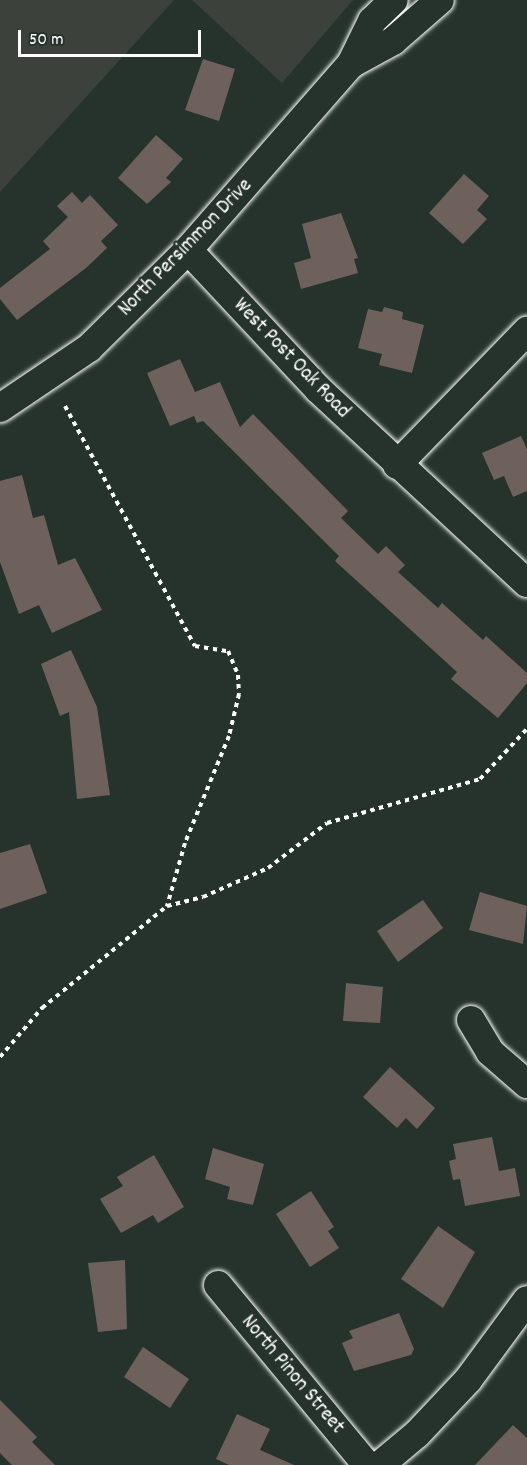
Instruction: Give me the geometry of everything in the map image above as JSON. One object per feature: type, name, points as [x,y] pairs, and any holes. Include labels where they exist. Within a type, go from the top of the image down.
[{"type":"street","name":"North Persimmon Drive","points":[[0,408],[89,348],[188,250],[351,64],[372,21],[394,0]]},
{"type":"street","name":"North Persimmon Drive","points":[[351,64],[393,41],[440,0]]},
{"type":"street","name":"West Post Oak Road","points":[[188,250],[397,465],[527,584]]},
{"type":"street","points":[[397,465],[527,331]]},
{"type":"street","points":[[471,1020],[490,1052],[527,1084]]},
{"type":"street","name":"North Pinon Street","points":[[218,1285],[367,1465]]},
{"type":"street","points":[[380,1465],[417,1434],[468,1380],[527,1300]]},
{"type":"path","points":[[65,406],[195,646],[228,651],[238,675],[239,694],[167,906]]},
{"type":"path","points":[[0,1057],[42,1008],[167,906],[203,897],[268,868],[327,824],[480,779],[527,729]]},
{"type":"shaded area","points":[[0,0],[174,0],[0,192]]},
{"type":"shaded area","points":[[192,0],[353,0],[282,83]]},
{"type":"building","points":[[203,59],[235,69],[219,121],[185,110]]},
{"type":"building","points":[[156,135],[183,159],[166,178],[171,182],[147,204],[118,178]]},
{"type":"building","points":[[464,174],[489,196],[477,210],[487,219],[463,244],[429,213]]},
{"type":"building","points":[[72,192],[82,203],[90,195],[118,225],[101,241],[107,248],[86,268],[17,320],[0,299],[0,288],[50,249],[43,241],[68,217],[57,206]]},
{"type":"building","points":[[341,213],[358,258],[354,259],[358,273],[301,289],[294,263],[311,258],[302,224]]},
{"type":"building","points":[[384,307],[403,312],[402,319],[424,325],[412,373],[379,365],[382,354],[358,348],[368,309],[382,312]]},
{"type":"building","points":[[180,359],[195,392],[220,382],[240,427],[253,414],[348,511],[341,518],[378,554],[386,546],[405,565],[398,572],[438,608],[442,603],[483,640],[486,636],[527,673],[527,683],[498,718],[451,679],[457,672],[335,561],[339,556],[203,421],[197,423],[194,416],[170,426],[147,373]]},
{"type":"building","points":[[521,436],[527,449],[527,491],[513,497],[504,476],[494,480],[482,453]]},
{"type":"building","points":[[22,475],[33,518],[44,515],[58,565],[75,558],[102,610],[52,633],[39,605],[19,614],[0,562],[0,481]]},
{"type":"building","points":[[71,650],[97,707],[110,795],[77,799],[69,712],[60,716],[41,664]]},
{"type":"building","points":[[30,844],[47,893],[0,909],[0,853]]},
{"type":"building","points":[[480,892],[527,906],[523,944],[469,930]]},
{"type":"building","points":[[423,900],[443,928],[398,962],[377,931]]},
{"type":"building","points":[[346,983],[383,987],[380,1023],[343,1021]]},
{"type":"building","points":[[390,1067],[435,1108],[417,1129],[406,1118],[397,1128],[363,1097]]},
{"type":"building","points":[[492,1137],[499,1171],[515,1168],[520,1196],[465,1206],[460,1179],[453,1180],[449,1161],[456,1159],[453,1144]]},
{"type":"building","points":[[213,1148],[264,1164],[253,1205],[227,1199],[230,1187],[205,1179]]},
{"type":"building","points":[[154,1155],[184,1207],[158,1223],[153,1215],[121,1233],[100,1199],[123,1186],[117,1177]]},
{"type":"building","points":[[311,1191],[334,1227],[328,1231],[339,1248],[310,1267],[276,1214]]},
{"type":"building","points":[[438,1226],[475,1252],[443,1308],[401,1279]]},
{"type":"building","points":[[125,1260],[127,1329],[98,1332],[88,1263]]},
{"type":"building","points":[[399,1313],[414,1349],[411,1355],[354,1371],[342,1343],[353,1338],[349,1331]]},
{"type":"building","points":[[143,1347],[189,1379],[170,1408],[124,1377]]},
{"type":"building","points":[[0,1400],[37,1437],[32,1442],[55,1465],[12,1465],[0,1453]]},
{"type":"building","points":[[237,1414],[270,1429],[260,1450],[294,1465],[229,1465],[216,1459]]},
{"type":"building","points":[[513,1425],[527,1438],[527,1465],[475,1465]]}]
